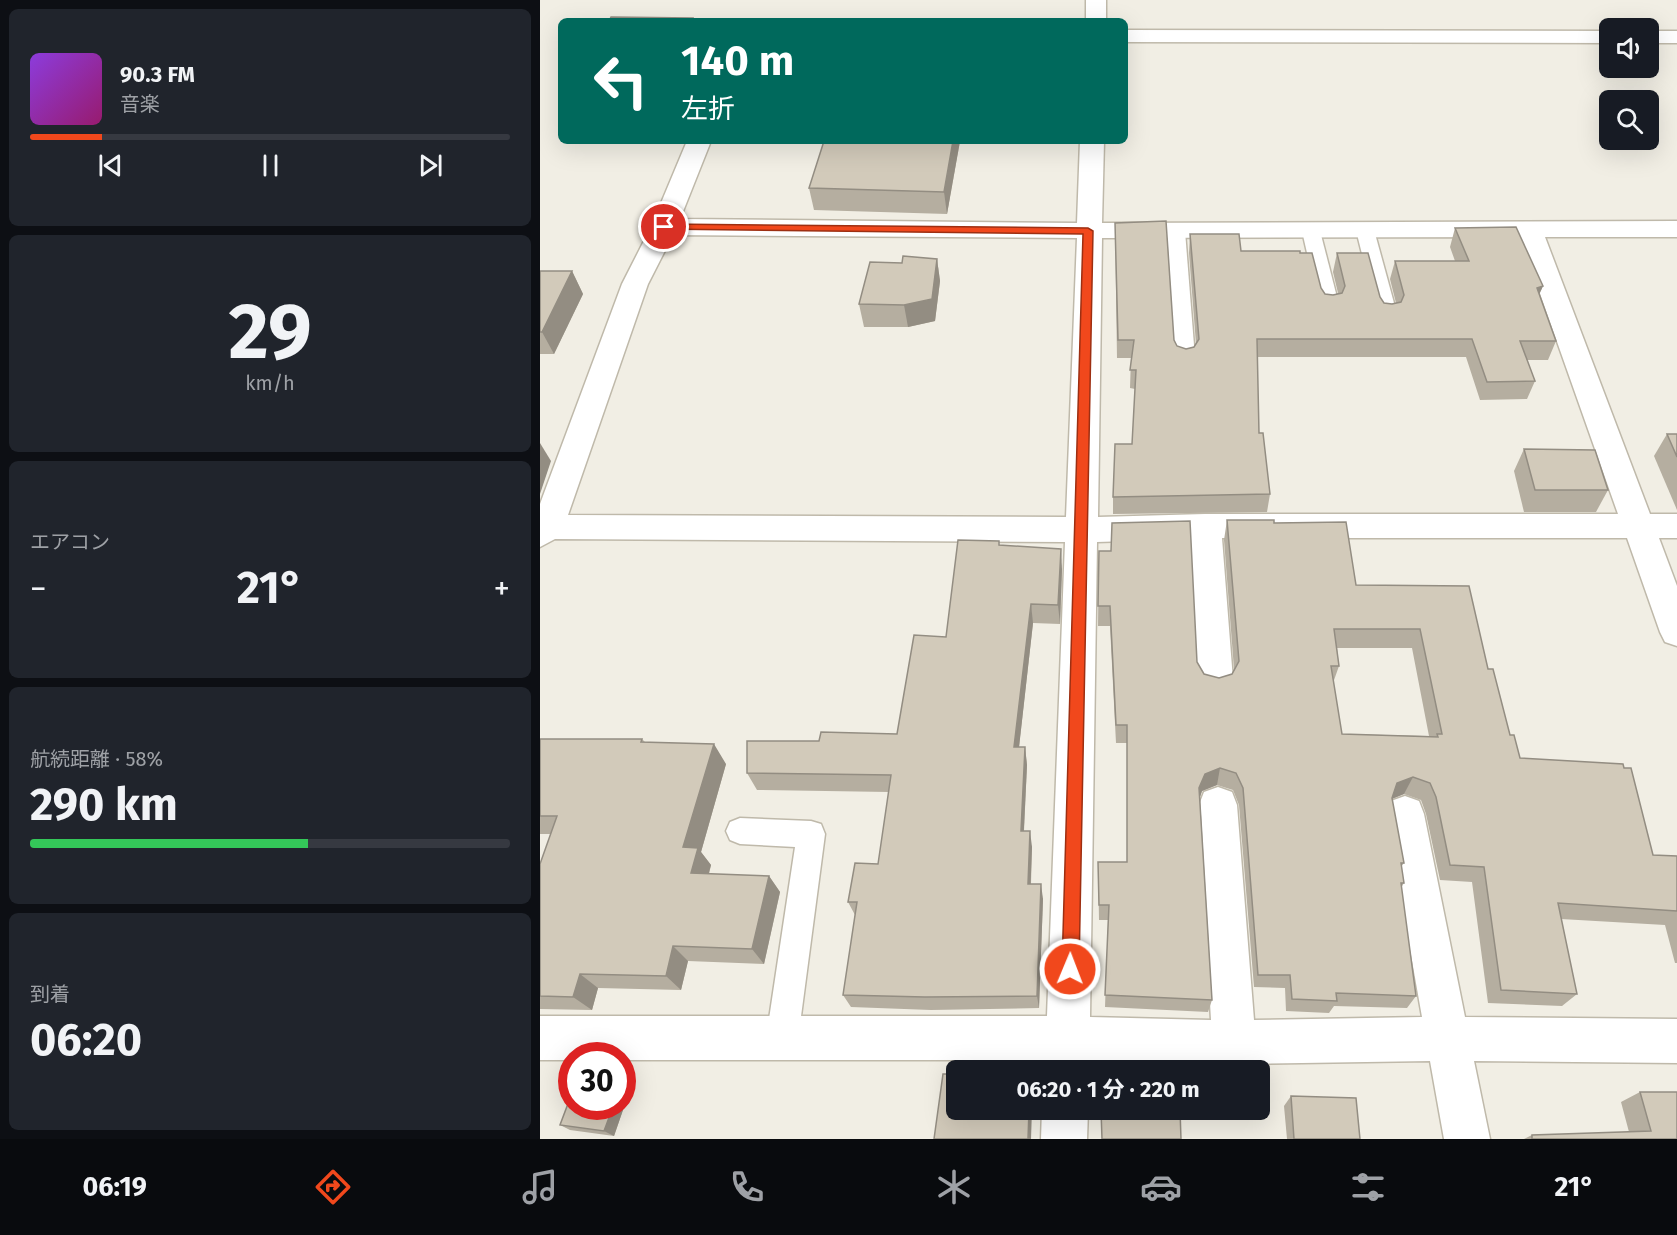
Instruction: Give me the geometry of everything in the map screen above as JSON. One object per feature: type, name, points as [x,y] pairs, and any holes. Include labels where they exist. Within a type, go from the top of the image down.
[{"type":"street","points":[[1096,0],[1096,18]]},
{"type":"street","points":[[1128,36],[1599,37]]},
{"type":"street","points":[[1659,37],[1677,37]]},
{"type":"street","points":[[698,144],[664,227],[627,306],[543,529],[1082,530],[1204,526],[1677,526]]},
{"type":"street","points":[[1068,1054],[1092,144]]},
{"type":"street","points":[[664,227],[1088,231],[1677,229]]},
{"type":"street","points":[[1530,230],[1677,632]]},
{"type":"street","points":[[1204,526],[1215,680]]},
{"type":"street","points":[[1218,805],[1234,1042]]},
{"type":"street","points":[[1405,814],[1446,1039],[1467,1139]]},
{"type":"street","points":[[540,1038],[782,1039],[1068,1054],[1234,1042],[1446,1039],[1677,1041]]},
{"type":"street","points":[[1064,1139],[1065,1120]]},
{"type":"lane","points":[[1365,230],[1387,314]]},
{"type":"lane","points":[[1176,231],[1185,358]]},
{"type":"lane","points":[[1311,231],[1329,305]]},
{"type":"lane","points":[[740,831],[811,834],[782,1039]]},
{"type":"building","points":[[611,17],[693,18],[610,18]]},
{"type":"building","points":[[823,144],[952,144],[944,192],[809,188]]},
{"type":"building","points":[[1166,221],[1174,340],[1177,346],[1186,349],[1194,347],[1199,339],[1190,234],[1239,234],[1241,251],[1312,253],[1321,288],[1325,294],[1333,295],[1342,293],[1345,286],[1337,253],[1368,253],[1380,297],[1384,303],[1392,304],[1401,302],[1404,295],[1395,261],[1469,261],[1455,228],[1516,227],[1543,286],[1537,288],[1556,341],[1520,341],[1535,381],[1487,382],[1472,339],[1257,339],[1259,433],[1263,433],[1270,494],[1113,497],[1115,444],[1132,444],[1136,370],[1130,370],[1134,340],[1118,340],[1115,223]]},
{"type":"building","points":[[903,256],[937,259],[932,299],[904,305],[859,304],[870,262],[902,263]]},
{"type":"building","points":[[540,271],[572,271],[542,332],[540,332]]},
{"type":"building","points":[[1667,434],[1677,434],[1677,457]]},
{"type":"building","points":[[1524,449],[1595,450],[1608,490],[1535,490]]},
{"type":"building","points":[[1227,520],[1274,520],[1274,523],[1346,522],[1356,585],[1469,586],[1488,669],[1493,669],[1510,735],[1514,735],[1520,758],[1623,764],[1624,768],[1631,768],[1653,855],[1677,856],[1677,911],[1558,903],[1577,994],[1501,990],[1484,867],[1450,865],[1436,797],[1430,783],[1413,777],[1397,783],[1392,798],[1404,863],[1401,863],[1404,883],[1401,883],[1416,996],[1336,993],[1337,1001],[1292,999],[1290,975],[1258,975],[1243,788],[1236,773],[1220,768],[1205,774],[1199,788],[1212,1000],[1105,995],[1109,905],[1099,905],[1098,862],[1127,862],[1127,725],[1116,725],[1110,606],[1098,606],[1099,551],[1111,551],[1112,523],[1190,521],[1197,662],[1204,674],[1219,678],[1232,674],[1239,661]],"holes":[[[1334,629],[1420,629],[1442,734],[1437,734],[1438,737],[1342,734],[1331,666],[1339,666]]]},
{"type":"building","points":[[958,540],[999,541],[999,545],[1061,549],[1058,605],[1031,604],[1014,747],[1025,747],[1021,831],[1030,831],[1028,884],[1041,884],[1037,996],[843,995],[857,902],[848,902],[855,863],[878,864],[891,775],[747,773],[747,741],[819,741],[821,732],[897,734],[914,635],[946,637]]},
{"type":"building","points":[[540,739],[642,739],[641,742],[714,744],[683,847],[698,848],[691,873],[769,876],[752,949],[673,946],[666,976],[580,974],[573,997],[540,996],[540,864],[557,816],[540,816]]},
{"type":"building","points":[[943,1074],[946,1074],[946,1120],[1029,1120],[1028,1139],[934,1139]]},
{"type":"building","points":[[1640,1092],[1677,1092],[1677,1139],[1532,1139],[1532,1135],[1651,1131]]},
{"type":"building","points":[[1291,1096],[1356,1098],[1360,1139],[1294,1139]]},
{"type":"building","points":[[562,1120],[608,1120],[604,1131],[560,1125]]},
{"type":"building","points":[[1101,1120],[1180,1120],[1181,1139],[1102,1139]]},
{"type":"route","points":[[664,227],[1088,231],[1070,969]]}]
